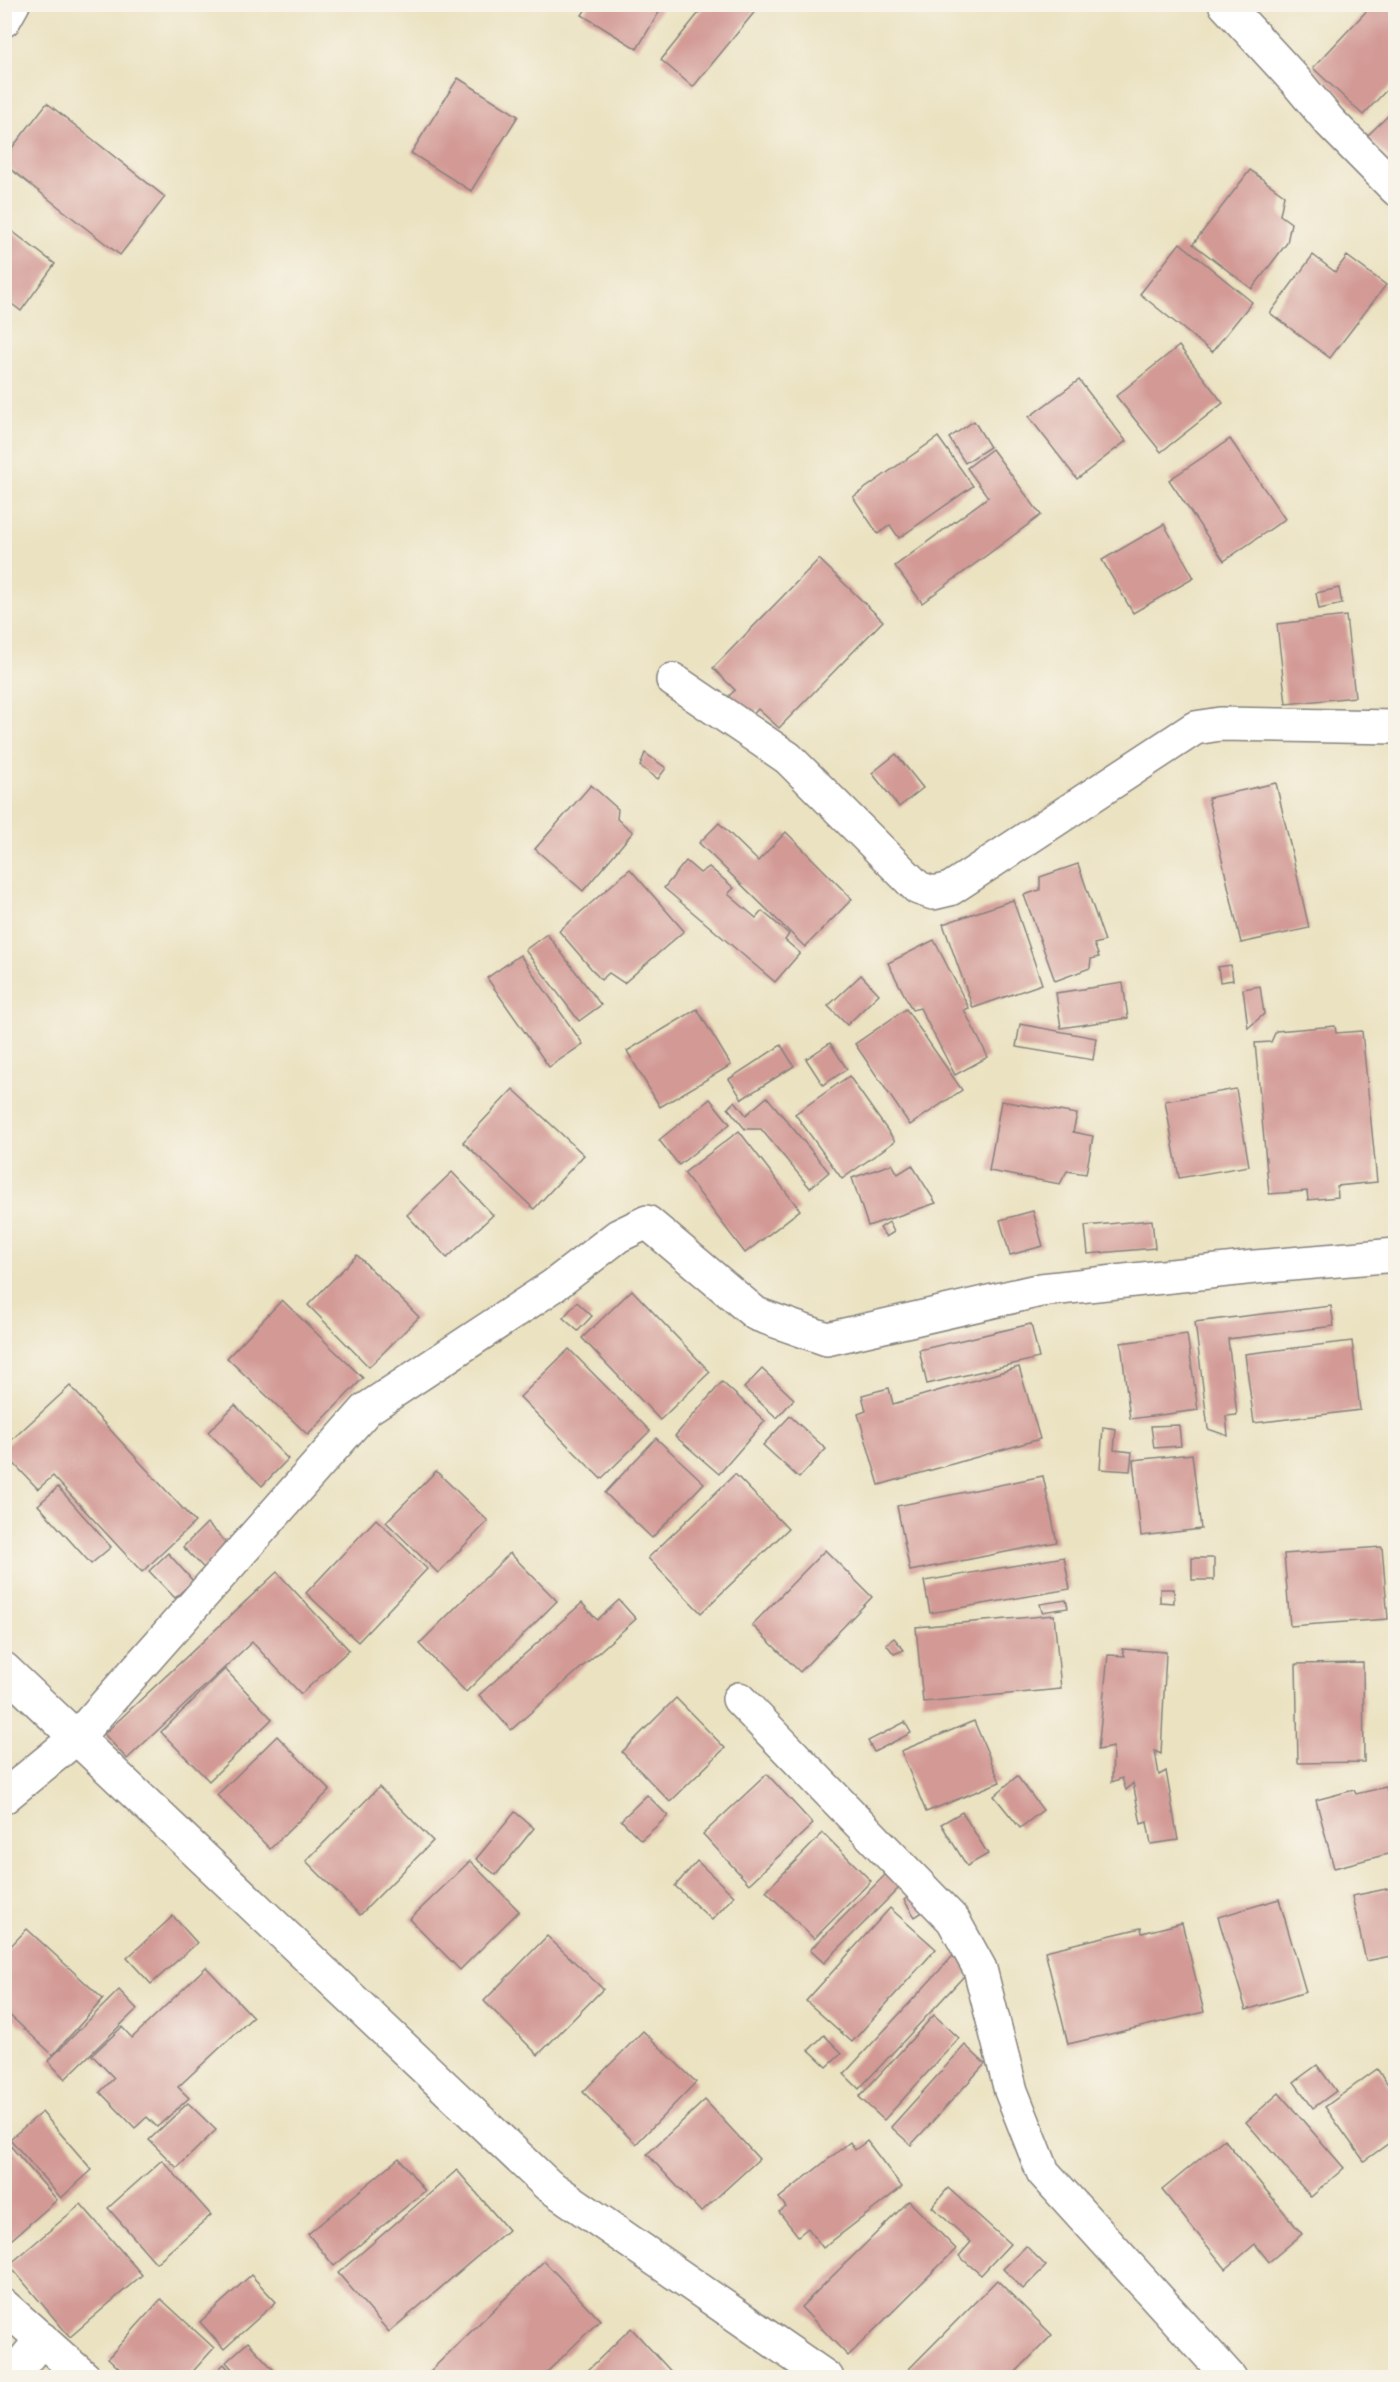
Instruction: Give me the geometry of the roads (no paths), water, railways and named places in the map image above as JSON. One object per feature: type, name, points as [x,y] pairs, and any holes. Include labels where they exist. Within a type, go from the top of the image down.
[{"type":"street","points":[[4,20],[13,4]]},
{"type":"street","points":[[1225,4],[1287,70],[1330,122],[1395,189]]},
{"type":"street","points":[[673,680],[788,758],[918,888],[933,893],[950,890],[1195,728],[1220,724],[1395,727]]},
{"type":"street","points":[[4,1797],[77,1737],[367,1409],[553,1286],[618,1236],[647,1222],[756,1314],[827,1339],[1041,1290],[1395,1255]]},
{"type":"street","points":[[4,1669],[548,2185],[827,2378]]},
{"type":"street","points":[[739,1699],[953,1920],[980,1969],[1011,2091],[1043,2172],[1230,2378]]},
{"type":"street","points":[[4,2306],[85,2378]]},
{"type":"street","points":[[10,2378],[42,2339]]}]
